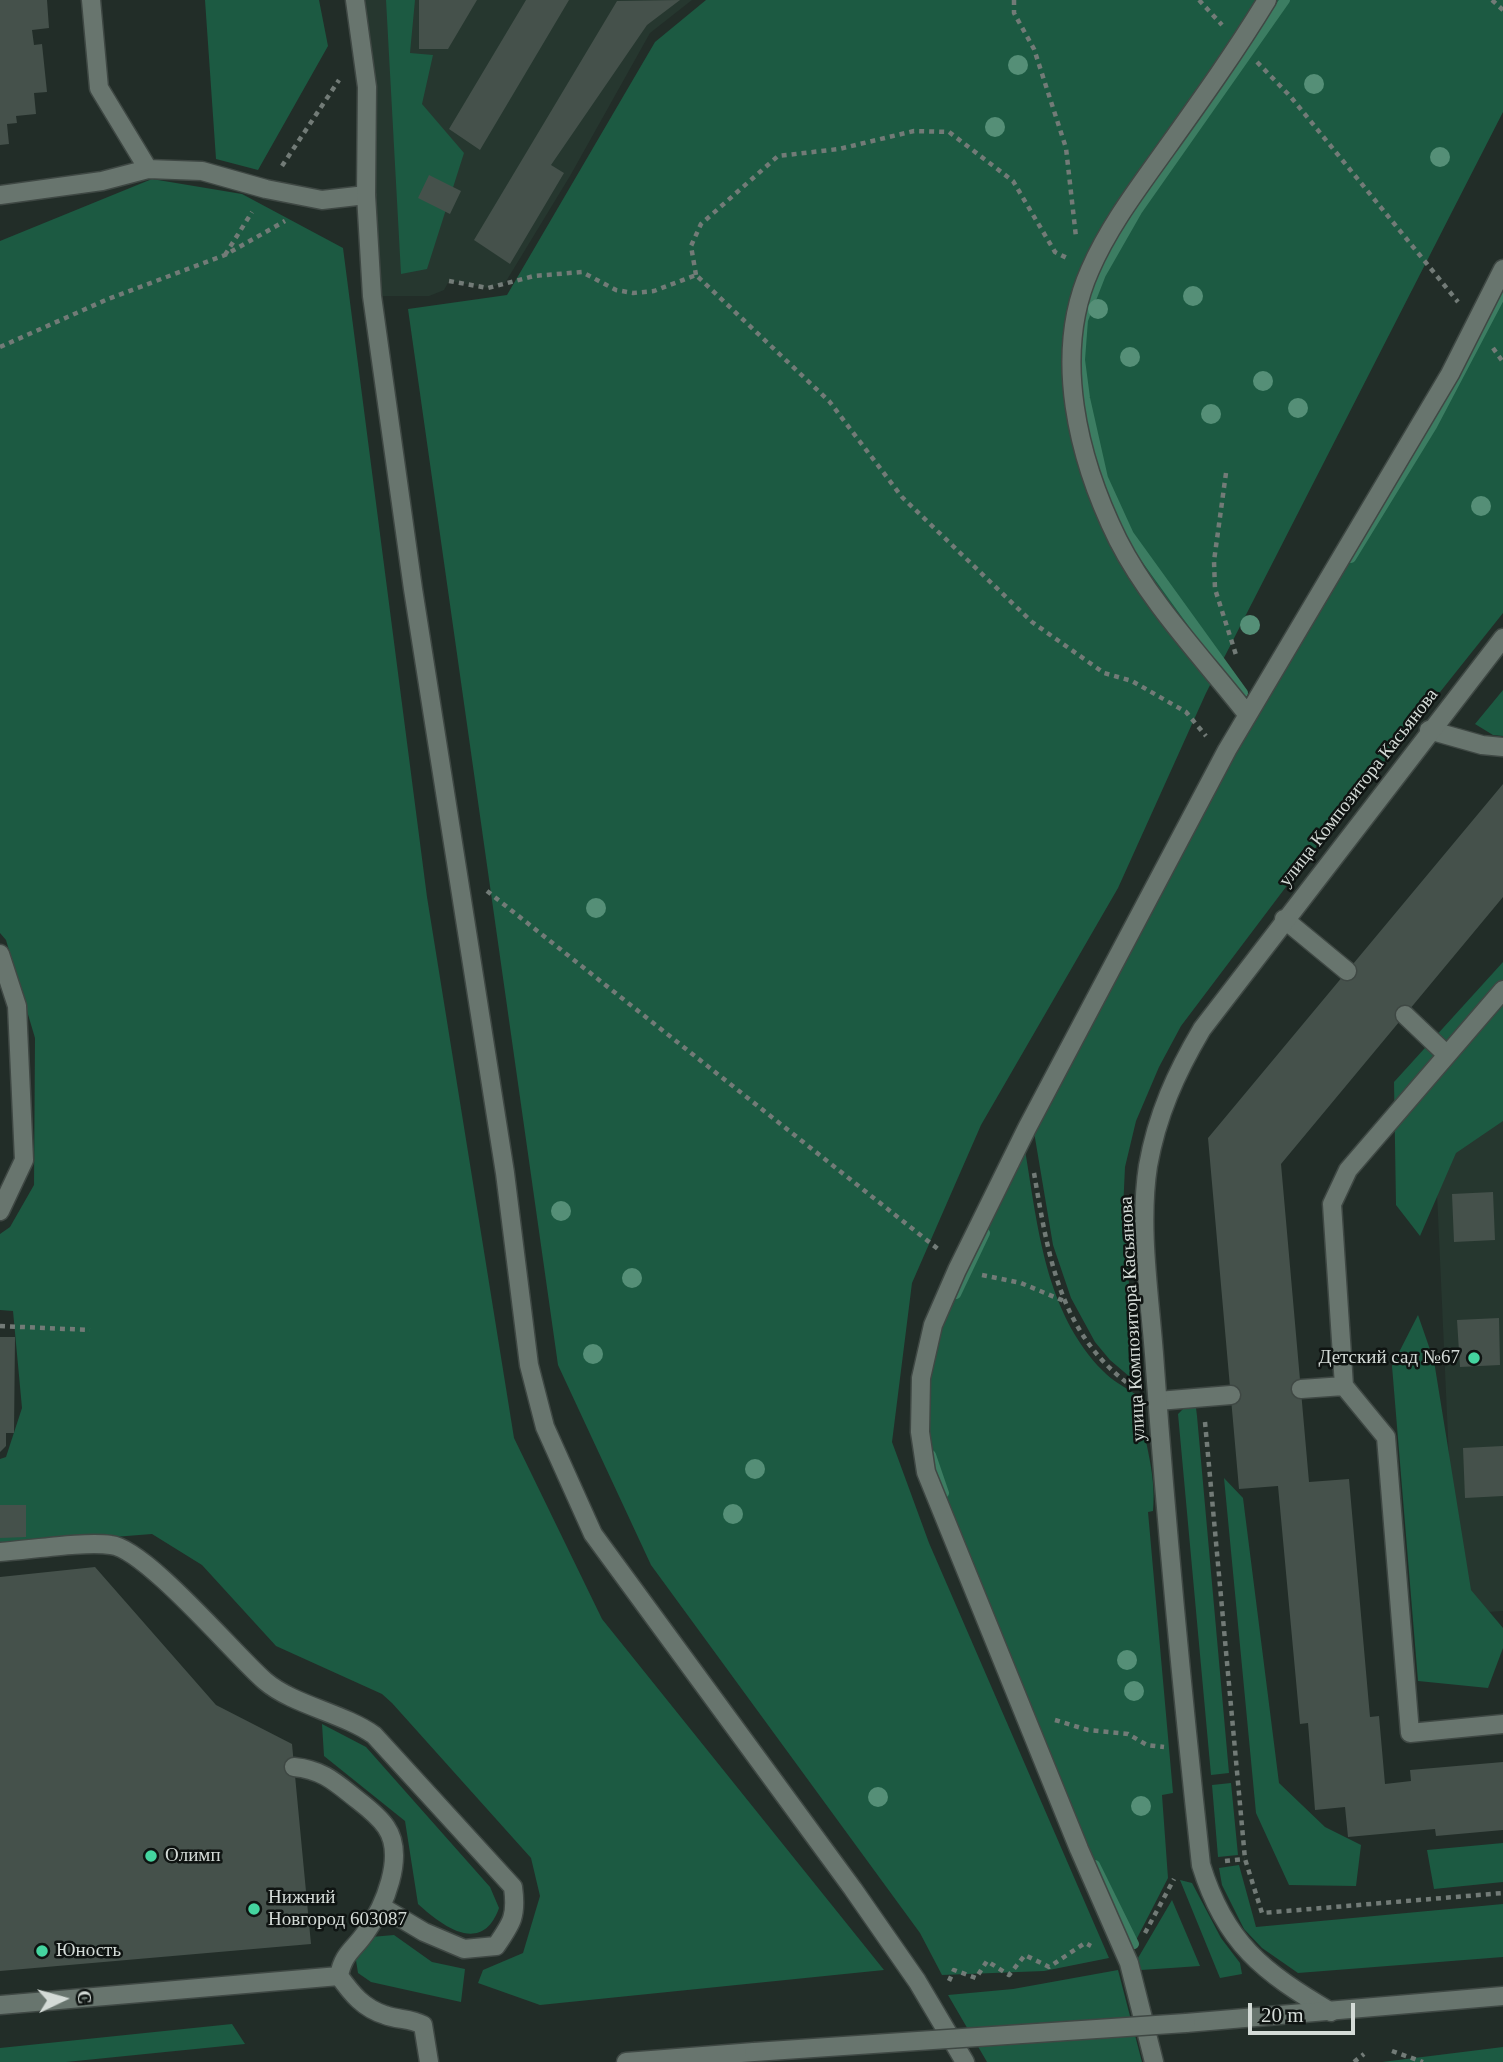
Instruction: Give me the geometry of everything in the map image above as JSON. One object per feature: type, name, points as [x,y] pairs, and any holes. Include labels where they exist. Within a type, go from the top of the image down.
[{"type":"street","points":[[91,0],[99,88],[148,169]]},
{"type":"street","points":[[355,0],[367,87],[366,195],[373,309],[413,589],[462,886],[505,1172],[528,1365],[545,1427],[593,1534],[853,1889],[917,1981],[965,2062]]},
{"type":"street","points":[[1247,714],[1147,586],[1119,541],[1092,478],[1071,382],[1072,317],[1090,269],[1126,204],[1240,45],[1268,0]]},
{"type":"street","points":[[0,194],[102,181],[148,169],[202,171],[267,189],[322,200],[366,195]]},
{"type":"street","points":[[1154,2062],[1129,1963],[1079,1849],[926,1472],[920,1433],[921,1378],[933,1325],[1027,1128],[1227,750],[1450,374],[1503,269]]},
{"type":"street","name":"улица Композитора Касьянова","points":[[1331,2012],[1280,1982],[1232,1934],[1213,1903],[1201,1865],[1158,1401],[1145,1212],[1148,1168],[1159,1118],[1176,1072],[1202,1029],[1429,730],[1503,638]]},
{"type":"street","points":[[1429,730],[1482,746],[1503,747]]},
{"type":"street","points":[[1284,919],[1347,971]]},
{"type":"street","points":[[0,954],[17,1006],[24,1160],[0,1211]]},
{"type":"street","points":[[1503,990],[1445,1054],[1348,1170],[1332,1204],[1344,1386],[1387,1437],[1410,1732],[1503,1724]]},
{"type":"street","points":[[1405,1015],[1445,1054]]},
{"type":"street","points":[[1301,1389],[1344,1386]]},
{"type":"street","points":[[1158,1401],[1231,1395]]},
{"type":"street","points":[[0,1552],[113,1545],[151,1567],[268,1683],[335,1715],[356,1721],[374,1735],[513,1887],[515,1904],[513,1921],[496,1947],[464,1949],[424,1932],[382,1907]]},
{"type":"street","points":[[294,1767],[316,1769],[363,1804],[387,1828],[393,1853],[389,1893],[359,1942],[342,1958],[339,1976],[359,2003],[385,2016],[412,2020],[423,2025],[429,2062]]},
{"type":"street","points":[[0,2005],[339,1976]]},
{"type":"street","points":[[626,2062],[1186,2023],[1503,1996]]},
{"type":"path","points":[[1013,0],[1014,13],[1034,49],[1066,148],[1073,226],[1090,269]]},
{"type":"path","points":[[1199,0],[1290,96],[1477,324],[1503,362]]},
{"type":"path","points":[[1492,0],[1503,9]]},
{"type":"path","points":[[225,256],[351,62],[363,53]]},
{"type":"path","points":[[1090,269],[1055,252],[1013,181],[949,132],[914,131],[839,149],[778,156],[701,224],[691,246],[696,275],[829,401],[902,497],[1032,622],[1104,673],[1132,681],[1186,712],[1204,735],[1227,750]]},
{"type":"path","points":[[0,347],[108,299],[225,256],[322,200]]},
{"type":"path","points":[[449,281],[488,288],[534,276],[582,272],[616,290],[633,293],[654,291],[696,275]]},
{"type":"path","points":[[1226,473],[1214,561],[1214,589],[1235,648],[1239,671]]},
{"type":"path","points":[[462,886],[485,889],[946,1255],[957,1270],[1021,1283],[1064,1301]]},
{"type":"path","points":[[1027,1128],[1047,1247],[1064,1301],[1086,1343],[1105,1365],[1158,1401]]},
{"type":"path","points":[[0,1326],[90,1330]]},
{"type":"path","points":[[1202,1397],[1245,1859],[1262,1913],[1503,1893]]},
{"type":"path","points":[[1026,1717],[1046,1718],[1088,1730],[1128,1734],[1147,1745],[1169,1747]]},
{"type":"path","points":[[1218,1862],[1245,1859]]},
{"type":"path","points":[[943,1992],[954,1970],[976,1978],[987,1961],[1009,1975],[1025,1955],[1049,1967],[1085,1943],[1129,1963],[1174,1879]]},
{"type":"path","points":[[1392,2051],[1423,2062]]},
{"type":"path","points":[[1354,2062],[1364,2054]]},
{"type":"shaded area","points":[[355,0],[692,0],[650,33],[570,176],[505,283],[488,288],[449,281],[444,290],[429,296],[372,296]]},
{"type":"shaded area","name":"Детский сад №67","points":[[1503,1053],[1503,1611],[1456,1614],[1433,1105]]},
{"type":"green space","points":[[205,0],[319,0],[328,46],[258,170],[216,159]]},
{"type":"green space","points":[[386,0],[415,0],[410,53],[433,55],[422,104],[464,153],[427,269],[401,274]]},
{"type":"green space","points":[[706,0],[1503,0],[1503,112],[1206,693],[1118,888],[981,1125],[912,1283],[892,1442],[929,1543],[1109,1958],[1044,1971],[942,1975],[920,1933],[651,1565],[558,1365],[408,309],[507,295],[655,42]]},
{"type":"green space","points":[[152,179],[242,194],[343,248],[427,897],[514,1438],[602,1619],[884,1970],[540,2005],[478,1983],[483,1970],[523,1953],[540,1896],[531,1858],[392,1703],[382,1694],[276,1646],[202,1565],[152,1534],[0,1546],[0,1459],[6,1457],[22,1408],[13,1311],[0,1310],[0,1234],[10,1227],[34,1185],[35,1038],[6,940],[0,933],[0,241]]},
{"type":"green space","points":[[1503,291],[1503,613],[1307,859],[1181,1026],[1159,1067],[1136,1121],[1125,1167],[1123,1210],[1137,1383],[1110,1360],[1095,1342],[1071,1298],[1053,1245],[1034,1132],[1254,716],[1432,426]]},
{"type":"green space","points":[[1503,690],[1503,736],[1493,735],[1475,724]]},
{"type":"green space","points":[[1503,962],[1503,1121],[1456,1153],[1420,1236],[1396,1205],[1394,1082]]},
{"type":"green space","points":[[1025,1150],[1040,1238],[1056,1295],[1084,1348],[1107,1375],[1138,1396],[1151,1467],[1153,1511],[1148,1512],[1173,1793],[1162,1795],[1168,1878],[1134,1944],[1085,1844],[935,1470],[926,1432],[930,1377],[940,1328]]},
{"type":"green space","points":[[1418,1315],[1434,1361],[1471,1590],[1503,1628],[1503,1648],[1488,1688],[1418,1681],[1392,1366]]},
{"type":"green space","points":[[1184,1408],[1196,1408],[1197,1416],[1229,1773],[1211,1775],[1178,1414]]},
{"type":"green space","points":[[1224,1478],[1243,1498],[1279,1783],[1325,1827],[1361,1845],[1356,1886],[1289,1885],[1256,1813]]},
{"type":"green space","points":[[322,1724],[366,1747],[490,1887],[499,1908],[492,1923],[483,1931],[472,1934],[450,1928],[418,1904],[405,1821],[324,1756]]},
{"type":"green space","points":[[1231,1783],[1238,1855],[1218,1857],[1212,1785]]},
{"type":"green space","points":[[1503,1843],[1503,1882],[1434,1889],[1427,1850]]},
{"type":"green space","points":[[1239,1865],[1256,1927],[1503,1904],[1503,1957],[1298,1973],[1262,1948],[1244,1929],[1222,1885],[1219,1868]]},
{"type":"green space","points":[[1180,1880],[1192,1883],[1221,1938],[1240,1963],[1242,1974],[1220,1978]]},
{"type":"green space","points":[[1172,1900],[1200,1966],[1141,1970],[1138,1958]]},
{"type":"green space","points":[[394,1935],[432,1962],[465,1969],[461,2002],[371,1982],[358,1973],[355,1954],[371,1937]]},
{"type":"green space","points":[[1118,1970],[1142,2062],[987,2062],[948,1995],[1013,1989]]},
{"type":"green space","points":[[232,2024],[245,2044],[66,2062],[0,2062],[0,2048]]},
{"type":"green space","points":[[1503,2047],[1503,2062],[1382,2062]]},
{"type":"building","points":[[0,0],[47,0],[49,28],[32,30],[34,45],[42,44],[47,92],[34,93],[36,114],[16,116],[17,123],[7,124],[9,144],[0,145]]},
{"type":"building","points":[[419,0],[477,0],[448,49],[419,49]]},
{"type":"building","points":[[526,0],[569,0],[480,150],[449,129]]},
{"type":"building","points":[[680,0],[647,25],[551,165],[564,173],[510,264],[474,240],[617,1]]},
{"type":"building","points":[[429,175],[461,191],[450,214],[418,198]]},
{"type":"building","points":[[1503,784],[1503,897],[1281,1164],[1309,1482],[1349,1479],[1370,1717],[1379,1716],[1385,1784],[1411,1781],[1410,1770],[1503,1762],[1503,1830],[1436,1836],[1435,1829],[1348,1837],[1345,1807],[1315,1810],[1308,1723],[1300,1724],[1278,1486],[1239,1489],[1208,1138]]},
{"type":"building","points":[[1493,1192],[1495,1240],[1454,1242],[1452,1194]]},
{"type":"building","points":[[1499,1318],[1500,1365],[1460,1367],[1457,1320]]},
{"type":"building","points":[[0,1337],[15,1337],[14,1433],[6,1433],[6,1446],[0,1452]]},
{"type":"building","points":[[1503,1446],[1503,1496],[1465,1498],[1463,1448]]},
{"type":"building","points":[[0,1505],[26,1505],[26,1537],[0,1538]]},
{"type":"building","name":"Олимп","points":[[95,1567],[216,1705],[292,1744],[311,1944],[0,1971],[0,1577]]},
{"type":"waterway","points":[[1243,693],[1129,535],[1103,478],[1085,398],[1080,360],[1083,320],[1101,274],[1137,211],[1285,0]]},
{"type":"waterway","points":[[1351,558],[1432,426],[1503,291]]},
{"type":"waterway","points":[[956,1294],[985,1233]]},
{"type":"waterway","points":[[931,1455],[944,1493]]},
{"type":"waterway","points":[[1095,1865],[1134,1944]]},
{"type":"place","name":"Детский сад №67","points":[[1474,1358]]},
{"type":"place","name":"Олимп","points":[[151,1856]]},
{"type":"place","name":"Нижний Новгород 603087","points":[[254,1909]]},
{"type":"place","name":"Юность","points":[[42,1951]]}]
